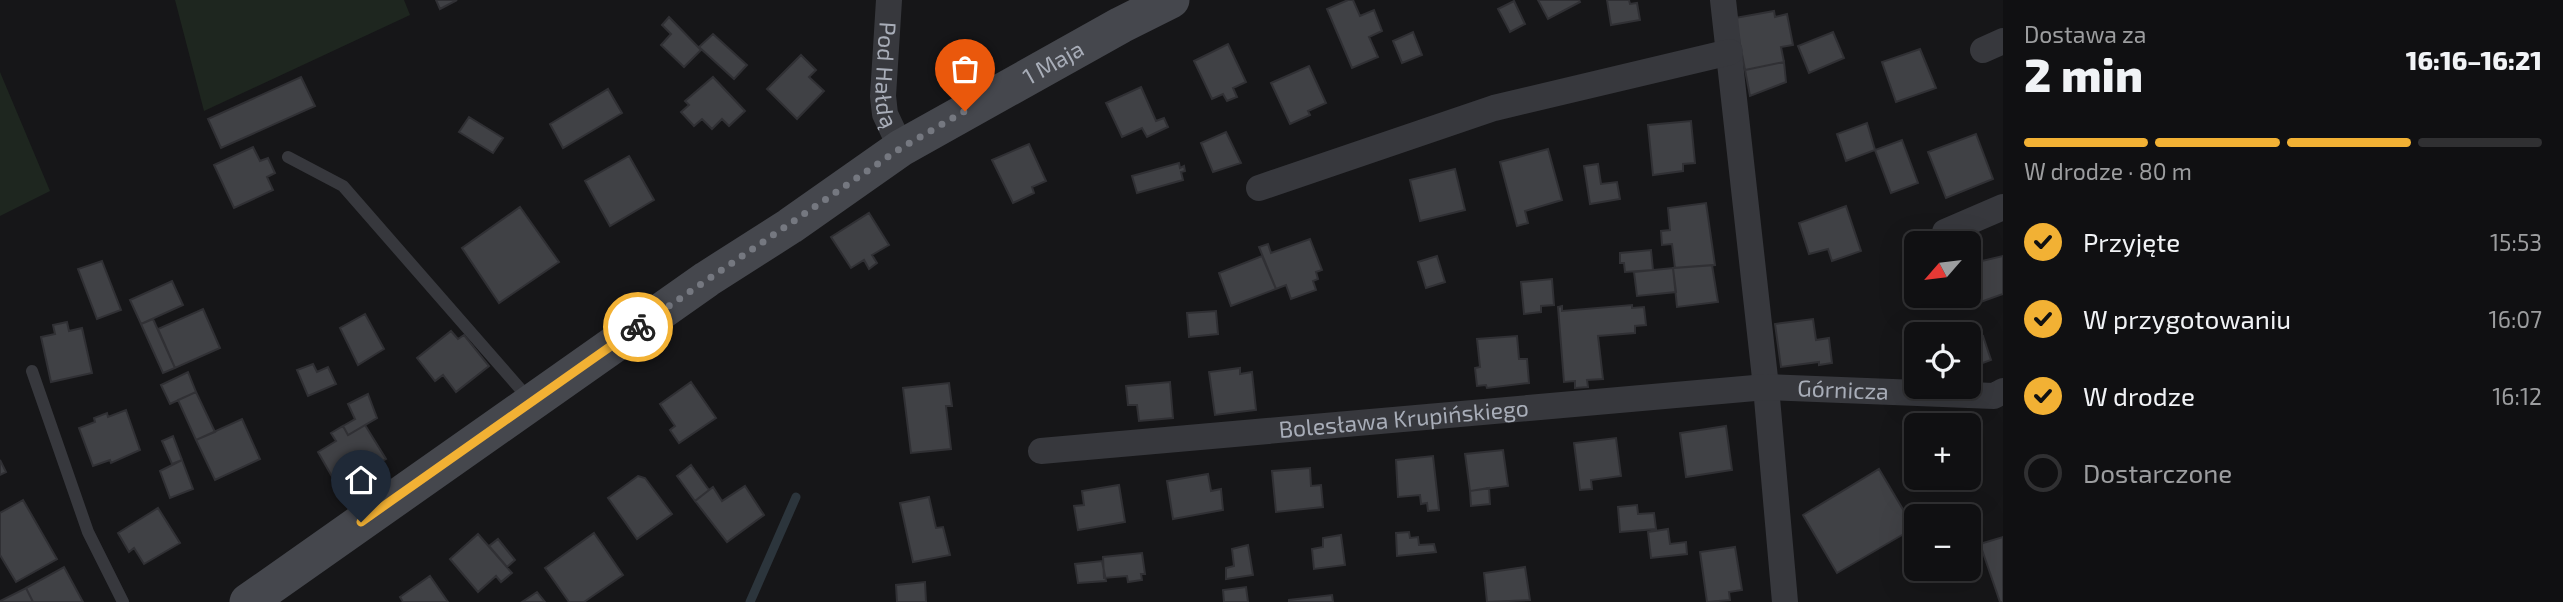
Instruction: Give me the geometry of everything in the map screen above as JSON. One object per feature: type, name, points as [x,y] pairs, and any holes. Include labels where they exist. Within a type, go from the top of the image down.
[{"type":"main road","name":"1 Maja","points":[[248,602],[707,279],[790,226],[901,148],[1121,25],[1171,0]]},
{"type":"street","name":"Pod Hałdą","points":[[889,0],[883,96],[886,114],[901,148]]},
{"type":"street","points":[[1723,0],[1766,387],[1785,602]]},
{"type":"street","points":[[1259,188],[1494,108],[1730,52]]},
{"type":"street","points":[[1947,231],[2003,207]]},
{"type":"street","name":"Górnicza","points":[[1766,387],[1994,396],[2003,391]]},
{"type":"street","name":"Bolesława Krupińskiego","points":[[1041,451],[1766,387]]},
{"type":"lane","points":[[288,157],[343,186],[532,402]]},
{"type":"lane","points":[[33,371],[88,532],[123,602]]},
{"type":"shaded area","points":[[175,0],[404,0],[410,15],[204,111]]},
{"type":"shaded area","points":[[0,72],[50,191],[0,216]]},
{"type":"building","points":[[436,0],[457,0],[440,9]]},
{"type":"building","points":[[1353,0],[1360,16],[1374,10],[1382,31],[1369,37],[1378,57],[1352,68],[1327,9]]},
{"type":"building","points":[[1538,0],[1579,0],[1580,2],[1548,19]]},
{"type":"building","points":[[1607,0],[1629,0],[1630,4],[1637,3],[1640,20],[1611,25]]},
{"type":"building","points":[[1514,1],[1525,24],[1510,32],[1498,9]]},
{"type":"building","points":[[1774,11],[1775,17],[1787,14],[1793,45],[1781,47],[1784,62],[1745,70],[1735,18]]},
{"type":"building","points":[[669,17],[701,50],[684,67],[661,45],[671,34],[662,25]]},
{"type":"building","points":[[1413,32],[1422,55],[1402,63],[1393,41]]},
{"type":"building","points":[[1833,32],[1844,58],[1809,73],[1798,46]]},
{"type":"building","points":[[713,34],[747,65],[734,79],[699,47]]},
{"type":"building","points":[[1228,44],[1246,82],[1233,88],[1237,97],[1227,101],[1223,94],[1212,99],[1194,61]]},
{"type":"building","points":[[1920,49],[1936,88],[1896,102],[1882,62]]},
{"type":"building","points":[[801,55],[816,70],[809,77],[824,91],[797,119],[767,89]]},
{"type":"building","points":[[1784,62],[1786,82],[1750,96],[1745,70]]},
{"type":"building","points":[[1309,66],[1326,103],[1308,111],[1310,115],[1290,124],[1271,83]]},
{"type":"building","points":[[301,77],[315,106],[221,148],[208,119]]},
{"type":"building","points":[[713,77],[745,111],[729,126],[722,119],[712,129],[702,119],[694,126],[681,112],[689,105],[685,101]]},
{"type":"building","points":[[1141,87],[1156,121],[1164,118],[1168,127],[1147,137],[1142,128],[1122,137],[1106,103]]},
{"type":"building","points":[[608,89],[622,113],[563,148],[550,124]]},
{"type":"building","points":[[469,117],[503,138],[493,153],[459,132]]},
{"type":"building","points":[[1691,121],[1695,163],[1683,164],[1683,171],[1653,175],[1648,125]]},
{"type":"building","points":[[1867,123],[1875,150],[1846,161],[1837,134]]},
{"type":"building","points":[[1226,132],[1241,163],[1213,172],[1201,143]]},
{"type":"building","points":[[1976,134],[1993,179],[1946,198],[1928,152]]},
{"type":"building","points":[[1902,140],[1918,183],[1891,193],[1875,150]]},
{"type":"building","points":[[1029,144],[1046,181],[1032,187],[1034,193],[1013,203],[992,160]]},
{"type":"building","points":[[253,147],[260,161],[268,158],[275,173],[267,177],[273,190],[234,208],[214,165]]},
{"type":"building","points":[[1548,149],[1562,200],[1525,211],[1528,223],[1517,226],[1500,162]]},
{"type":"building","points":[[629,156],[654,200],[610,226],[585,181]]},
{"type":"building","points":[[1179,163],[1180,168],[1184,166],[1185,171],[1181,172],[1183,180],[1137,193],[1132,176]]},
{"type":"building","points":[[1598,164],[1601,184],[1617,182],[1620,199],[1590,204],[1584,166]]},
{"type":"building","points":[[1455,169],[1465,210],[1420,221],[1410,180]]},
{"type":"building","points":[[1706,203],[1715,265],[1675,268],[1672,244],[1662,245],[1661,231],[1670,230],[1668,208]]},
{"type":"building","points":[[1846,206],[1861,251],[1832,261],[1828,249],[1809,254],[1799,223]]},
{"type":"building","points":[[520,207],[559,262],[499,303],[462,248]]},
{"type":"building","points":[[869,213],[889,245],[872,255],[877,263],[869,269],[864,260],[851,268],[831,237]]},
{"type":"building","points":[[1310,239],[1322,270],[1316,272],[1318,279],[1313,281],[1316,290],[1291,299],[1286,285],[1276,289],[1259,247],[1268,244],[1271,253]]},
{"type":"building","points":[[1651,250],[1653,270],[1625,272],[1624,263],[1620,263],[1620,253]]},
{"type":"building","points":[[1262,256],[1276,289],[1231,306],[1219,273]]},
{"type":"building","points":[[1437,256],[1445,282],[1426,288],[1418,262]]},
{"type":"building","points":[[2003,256],[2003,294],[1981,302],[1981,261]]},
{"type":"building","points":[[102,261],[121,310],[97,319],[78,269]]},
{"type":"building","points":[[1712,265],[1718,302],[1677,307],[1673,268]]},
{"type":"building","points":[[1673,268],[1676,292],[1637,296],[1634,272]]},
{"type":"building","points":[[1552,279],[1554,305],[1541,306],[1541,312],[1524,314],[1521,282]]},
{"type":"building","points":[[172,281],[183,305],[141,324],[130,300]]},
{"type":"building","points":[[1632,305],[1632,308],[1644,307],[1646,325],[1635,326],[1635,333],[1598,336],[1603,379],[1587,380],[1588,387],[1575,388],[1575,381],[1564,382],[1558,307],[1562,306],[1562,311]]},
{"type":"building","points":[[203,309],[220,348],[175,368],[158,329]]},
{"type":"building","points":[[1216,311],[1218,334],[1189,337],[1187,313]]},
{"type":"building","points":[[365,314],[384,349],[358,365],[340,328]]},
{"type":"building","points":[[153,319],[175,368],[163,373],[141,324]]},
{"type":"building","points":[[1813,319],[1816,340],[1829,338],[1832,363],[1781,367],[1775,324]]},
{"type":"building","points":[[67,322],[69,331],[82,328],[92,373],[51,382],[41,337],[55,334],[53,325]]},
{"type":"building","points":[[451,331],[458,339],[464,335],[489,366],[456,392],[443,375],[435,381],[417,358]]},
{"type":"building","points":[[1517,336],[1519,359],[1527,359],[1529,383],[1487,388],[1486,385],[1477,386],[1475,368],[1480,367],[1477,339]]},
{"type":"building","points":[[1983,336],[1991,360],[1981,364]]},
{"type":"building","points":[[313,364],[317,372],[328,367],[336,384],[308,396],[297,370]]},
{"type":"building","points":[[1240,368],[1240,374],[1252,372],[1256,410],[1215,415],[1209,372]]},
{"type":"building","points":[[188,372],[196,392],[170,404],[161,385]]},
{"type":"building","points":[[691,382],[716,418],[679,443],[670,430],[675,426],[660,404]]},
{"type":"building","points":[[1170,382],[1173,418],[1139,421],[1137,405],[1128,405],[1126,386]]},
{"type":"building","points":[[949,383],[952,406],[946,406],[951,449],[911,453],[903,388]]},
{"type":"building","points":[[196,392],[215,432],[196,440],[178,400]]},
{"type":"building","points":[[368,394],[377,418],[348,435],[343,426],[355,419],[348,404]]},
{"type":"building","points":[[126,410],[140,450],[111,463],[110,460],[93,466],[79,428],[95,422],[94,418],[107,413],[108,417]]},
{"type":"building","points":[[242,419],[260,459],[215,480],[196,440]]},
{"type":"building","points":[[365,425],[386,459],[338,487],[318,452],[336,441],[331,433],[343,426],[348,435]]},
{"type":"building","points":[[1726,426],[1732,470],[1686,477],[1680,433]]},
{"type":"building","points":[[173,436],[182,460],[172,464],[162,441]]},
{"type":"building","points":[[1616,438],[1621,476],[1591,480],[1592,489],[1580,490],[1574,443]]},
{"type":"building","points":[[1503,450],[1508,486],[1470,491],[1465,454]]},
{"type":"building","points":[[1433,456],[1439,510],[1428,511],[1427,503],[1421,504],[1420,495],[1398,497],[1396,460]]},
{"type":"building","points":[[0,460],[6,472],[0,475]]},
{"type":"building","points":[[182,460],[193,489],[170,498],[160,471]]},
{"type":"building","points":[[691,465],[709,490],[695,501],[677,476]]},
{"type":"building","points":[[1310,468],[1311,486],[1321,485],[1323,507],[1276,512],[1272,471]]},
{"type":"building","points":[[1879,469],[1904,511],[1904,534],[1837,573],[1803,515]]},
{"type":"building","points":[[1208,474],[1211,491],[1221,489],[1223,510],[1173,519],[1167,481]]},
{"type":"building","points":[[638,476],[645,478],[672,514],[637,539],[608,498]]},
{"type":"building","points":[[1119,485],[1125,522],[1078,530],[1074,506],[1084,505],[1082,491]]},
{"type":"building","points":[[745,486],[764,515],[727,542],[695,501],[713,487],[722,501]]},
{"type":"building","points":[[1489,488],[1490,504],[1471,506],[1470,491]]},
{"type":"building","points":[[929,497],[936,528],[943,527],[950,555],[913,562],[900,503]]},
{"type":"building","points":[[23,500],[57,559],[16,582],[0,555],[0,513]]},
{"type":"building","points":[[1637,505],[1638,514],[1654,513],[1656,529],[1620,532],[1618,507]]},
{"type":"building","points":[[158,508],[180,543],[144,564],[134,548],[129,552],[118,533]]},
{"type":"building","points":[[1668,529],[1670,544],[1686,542],[1687,554],[1651,558],[1648,532]]},
{"type":"building","points":[[1409,532],[1410,538],[1418,537],[1419,545],[1434,544],[1436,552],[1397,556],[1396,533]]},
{"type":"building","points":[[594,533],[623,575],[584,602],[569,602],[545,568]]},
{"type":"building","points":[[478,534],[512,573],[501,582],[496,576],[478,592],[450,559]]},
{"type":"building","points":[[1341,535],[1345,565],[1314,569],[1312,549],[1323,547],[1323,538]]},
{"type":"building","points":[[2003,537],[2003,602],[2000,602],[1981,544]]},
{"type":"building","points":[[498,539],[515,560],[507,567],[489,546]]},
{"type":"building","points":[[1248,545],[1253,575],[1226,579],[1226,568],[1234,566],[1232,549]]},
{"type":"building","points":[[1735,547],[1742,590],[1729,592],[1730,600],[1707,602],[1700,552]]},
{"type":"building","points":[[1142,553],[1145,574],[1141,574],[1142,580],[1128,582],[1127,576],[1104,578],[1103,557]]},
{"type":"building","points":[[1102,561],[1106,581],[1078,583],[1075,564]]},
{"type":"building","points":[[64,567],[83,602],[33,602],[26,588]]},
{"type":"building","points":[[1525,567],[1530,600],[1487,602],[1484,573]]},
{"type":"building","points":[[430,576],[448,602],[403,602],[400,597]]},
{"type":"building","points":[[925,582],[926,602],[897,602],[896,585]]},
{"type":"building","points":[[1246,587],[1248,602],[1224,602],[1223,590]]},
{"type":"building","points":[[26,588],[33,602],[0,602],[0,601]]},
{"type":"building","points":[[537,592],[545,602],[522,602]]},
{"type":"building","points":[[1332,595],[1333,602],[1289,602],[1289,600]]},
{"type":"waterway","points":[[750,602],[796,497]]},
{"type":"way so far","points":[[638,327],[901,148],[965,111]]},
{"type":"route","points":[[361,522],[638,327]]}]
